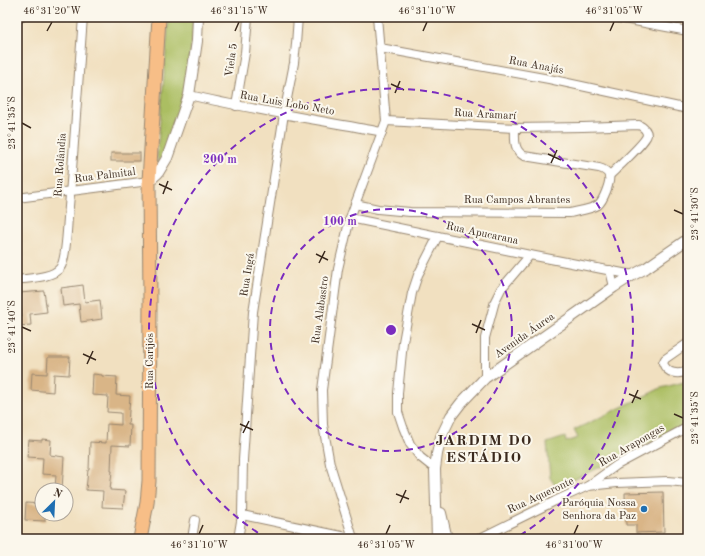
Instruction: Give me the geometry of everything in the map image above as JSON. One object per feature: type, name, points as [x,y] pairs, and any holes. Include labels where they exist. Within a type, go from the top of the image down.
[{"type":"main road","name":"Rua Carijós","points":[[140,539],[147,503],[149,481],[149,181],[159,17]]},
{"type":"street","points":[[17,19],[22,17]]},
{"type":"street","name":"Rua Rolândia","points":[[17,280],[47,276],[56,272],[63,265],[84,17]]},
{"type":"street","points":[[149,181],[158,173],[167,158],[189,95],[198,41],[198,17]]},
{"type":"street","name":"Viela 5","points":[[236,106],[245,53],[248,17]]},
{"type":"street","name":"Rua Ingá","points":[[238,539],[242,514],[243,460],[253,312],[284,114],[294,63],[298,17]]},
{"type":"street","name":"Rua Alabastro","points":[[355,538],[330,464],[323,425],[322,390],[338,269],[350,218],[386,121],[377,17]]},
{"type":"street","points":[[613,17],[688,31]]},
{"type":"street","name":"Rua Anajás","points":[[380,48],[549,79],[688,109]]},
{"type":"street","name":"Rua Luis Lobo Neto","points":[[189,95],[236,106],[382,132]]},
{"type":"street","name":"Rua Aramarí","points":[[386,121],[515,128],[583,128],[640,125],[647,132],[647,136],[609,176]]},
{"type":"street","points":[[515,128],[516,145],[520,154],[524,156],[599,168],[607,172],[609,176]]},
{"type":"street","name":"Rua Campos Abrantes","points":[[355,204],[378,209],[410,212],[570,213],[594,207],[599,204],[610,180],[609,176]]},
{"type":"street","name":"Rua Palmital","points":[[17,198],[149,181]]},
{"type":"street","name":"Rua Apucarana","points":[[350,218],[633,275]]},
{"type":"street","points":[[435,469],[420,457],[410,444],[398,412],[398,393],[403,342],[412,293],[418,275],[438,236]]},
{"type":"street","name":"Avenida Áurea","points":[[438,539],[435,469],[437,454],[441,437],[451,416],[461,403],[485,378],[614,287],[646,268],[688,239]]},
{"type":"street","points":[[485,378],[485,338],[494,301],[530,255]]},
{"type":"street","points":[[610,270],[614,287]]},
{"type":"street","points":[[688,343],[665,359],[663,363],[667,370],[671,373],[688,372]]},
{"type":"street","name":"Rua Arapongas","points":[[588,486],[617,465],[688,427]]},
{"type":"street","name":"Rua Aqueronte","points":[[478,539],[555,500],[588,486],[668,480],[688,483]]},
{"type":"street","name":"Avenida Áurea","points":[[436,493],[447,539]]},
{"type":"street","points":[[242,514],[355,538]]},
{"type":"street","points":[[192,539],[195,520]]},
{"type":"green space","points":[[169,17],[193,17],[192,42],[183,99],[172,132],[158,165],[157,155]]},
{"type":"green space","points":[[688,381],[688,424],[557,488],[550,478],[547,443],[565,437],[566,442],[578,438],[574,430],[661,388]]},
{"type":"building","points":[[111,153],[140,153],[140,161],[111,161]]},
{"type":"building","points":[[83,285],[85,302],[100,300],[102,319],[81,322],[79,304],[63,306],[61,288]]},
{"type":"building","points":[[44,291],[47,312],[30,314],[31,325],[17,326],[17,318],[22,317],[19,293]]},
{"type":"building","points":[[48,357],[70,357],[69,375],[54,374],[53,392],[31,390],[32,373],[47,374]]},
{"type":"building","points":[[93,374],[117,377],[116,395],[130,396],[128,425],[131,425],[130,446],[112,445],[110,490],[125,491],[123,508],[102,507],[103,491],[86,490],[89,470],[90,442],[106,443],[107,424],[121,425],[121,413],[107,412],[108,396],[92,395]]},
{"type":"building","points":[[42,439],[51,440],[50,455],[64,457],[62,482],[56,482],[56,475],[42,474],[43,458],[27,457],[29,440],[42,441]]},
{"type":"building","name":"Paróquia Nossa Senhora da Paz","points":[[663,492],[664,532],[636,533],[636,525],[626,525],[625,493]]},
{"type":"building","points":[[26,503],[34,504],[34,520],[25,520]]},
{"type":"place","name":"Paróquia Nossa Senhora da Paz","points":[[644,509]]},
{"type":"district","name":"JARDIM DO ESTÁDIO","points":[[484,450]]}]
